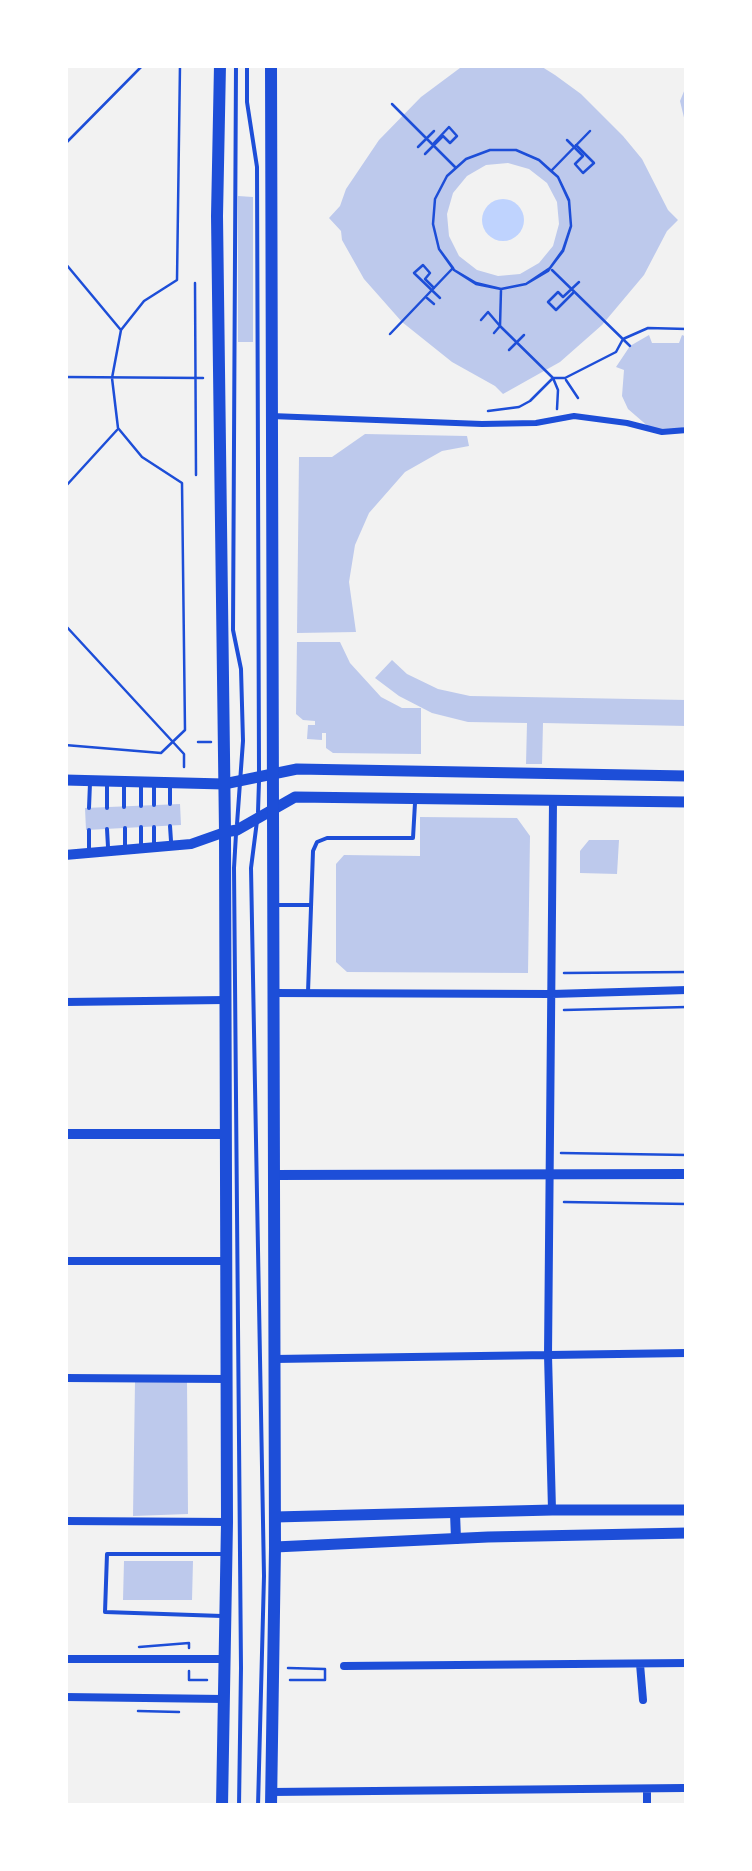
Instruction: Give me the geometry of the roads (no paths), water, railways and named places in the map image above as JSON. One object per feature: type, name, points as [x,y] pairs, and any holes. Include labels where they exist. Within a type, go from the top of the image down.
[{"type":"main road","points":[[220,65],[217,216],[224,784],[231,831],[225,1000],[227,1554],[222,1806]]},
{"type":"main road","points":[[271,65],[265,774],[271,810],[275,1517],[271,1799]]},
{"type":"main road","points":[[65,780],[224,784],[296,768],[687,776]]},
{"type":"main road","points":[[231,831],[295,796],[687,802]]},
{"type":"main road","points":[[275,1517],[687,1510]]},
{"type":"main road","points":[[275,1547],[687,1533]]},
{"type":"street","points":[[271,416],[482,424],[536,423],[574,416],[662,432],[687,430]]},
{"type":"street","points":[[552,1510],[548,1356],[554,801]]},
{"type":"street","points":[[65,855],[191,844],[231,831]]},
{"type":"street","points":[[272,993],[552,994],[687,990]]},
{"type":"street","points":[[65,1002],[225,1000]]},
{"type":"street","points":[[65,1134],[225,1134]]},
{"type":"street","points":[[273,1175],[687,1174]]},
{"type":"street","points":[[65,1261],[226,1261]]},
{"type":"street","points":[[274,1359],[687,1353]]},
{"type":"street","points":[[65,1378],[226,1379]]},
{"type":"street","points":[[455,1513],[456,1539]]},
{"type":"street","points":[[65,1521],[227,1522]]},
{"type":"street","points":[[65,1659],[225,1659]]},
{"type":"street","points":[[640,1664],[643,1700]]},
{"type":"street","points":[[344,1666],[687,1664]]},
{"type":"street","points":[[65,1697],[224,1698]]},
{"type":"street","points":[[271,1799],[685,1788]]},
{"type":"street","points":[[647,1789],[647,1806]]},
{"type":"lane","points":[[236,65],[233,630],[241,670],[240,780],[231,831],[241,1668],[238,1806]]},
{"type":"lane","points":[[247,65],[246,102],[257,167],[265,774],[250,868],[264,1576],[258,1806]]},
{"type":"lane","points":[[89,808],[90,780]]},
{"type":"lane","points":[[106,781],[107,808]]},
{"type":"lane","points":[[124,782],[124,806]]},
{"type":"lane","points":[[147,783],[154,805]]},
{"type":"lane","points":[[140,806],[147,783]]},
{"type":"lane","points":[[170,784],[170,804]]},
{"type":"lane","points":[[308,992],[313,851],[317,842],[327,838],[413,838],[415,798]]},
{"type":"lane","points":[[170,826],[171,846]]},
{"type":"lane","points":[[141,827],[141,848]]},
{"type":"lane","points":[[154,827],[154,847]]},
{"type":"lane","points":[[125,828],[125,850]]},
{"type":"lane","points":[[107,829],[108,851]]},
{"type":"lane","points":[[89,830],[90,853]]},
{"type":"lane","points":[[271,905],[311,905]]},
{"type":"lane","points":[[226,1616],[105,1612],[107,1554],[227,1554]]},
{"type":"water","points":[[503,199],[518,205],[524,220],[518,235],[503,241],[488,235],[482,220],[488,205]]}]
